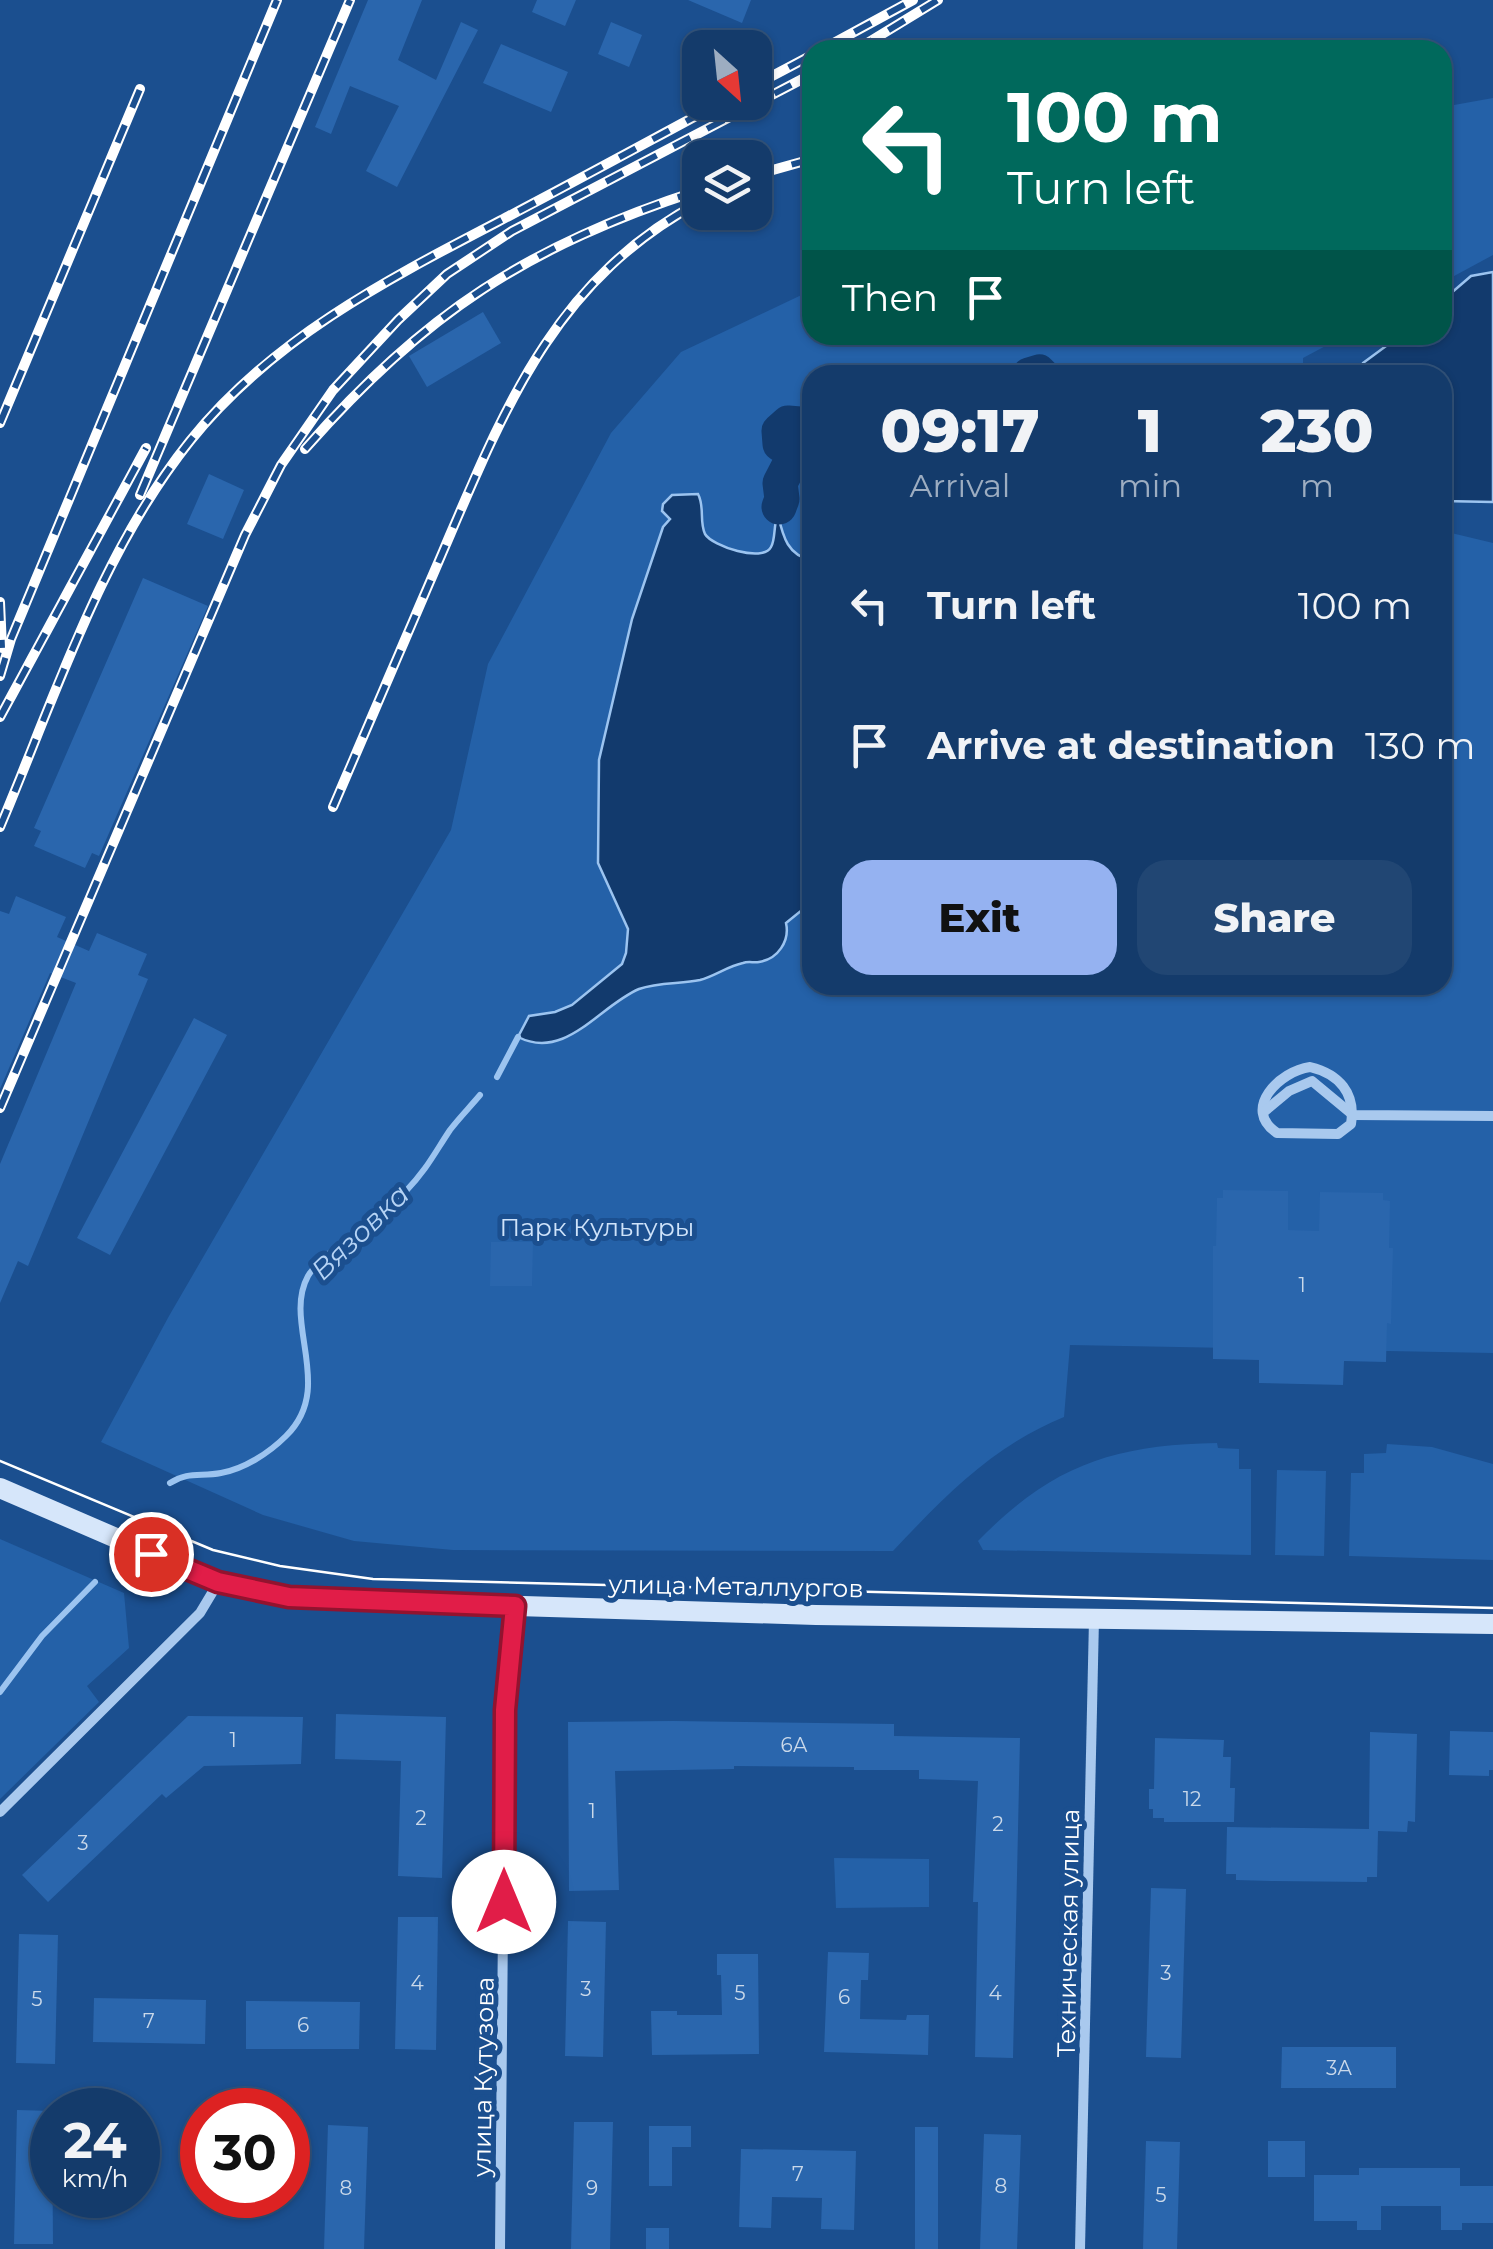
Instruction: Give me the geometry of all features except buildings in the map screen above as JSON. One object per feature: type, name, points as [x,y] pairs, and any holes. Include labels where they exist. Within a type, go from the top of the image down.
[{"type":"main road","name":"улица Металлургов","points":[[0,1488],[218,1582],[323,1600],[1493,1624]]},
{"type":"street","points":[[1310,1067],[1338,1078],[1347,1090],[1353,1115],[1352,1124],[1338,1134],[1277,1133],[1266,1121],[1264,1111],[1272,1086],[1282,1076],[1310,1067]]},
{"type":"street","points":[[1264,1111],[1289,1090],[1312,1081],[1353,1115],[1493,1116]]},
{"type":"street","points":[[0,1812],[200,1613],[218,1582]]},
{"type":"street","name":"улица Кутузова","points":[[500,2249],[505,1710],[515,1606]]},
{"type":"street","name":"Техническая улица","points":[[1080,2249],[1094,1618]]},
{"type":"green space","points":[[1493,98],[1493,255],[1452,277],[1452,105]]},
{"type":"green space","name":"Парк Культуры","points":[[802,295],[802,345],[1327,345],[1303,358],[1303,365],[802,365],[802,995],[1452,995],[1452,533],[1493,543],[1493,1353],[1070,1345],[1064,1417],[1015,1442],[971,1474],[893,1551],[453,1550],[354,1541],[263,1515],[101,1442],[169,1316],[451,830],[488,664],[611,433],[681,352]]},
{"type":"green space","points":[[1217,1443],[1218,1448],[1239,1449],[1239,1469],[1251,1469],[1251,1555],[983,1550],[978,1541],[1032,1494],[1086,1464],[1146,1448]]},
{"type":"green space","points":[[1387,1444],[1432,1447],[1493,1464],[1493,1560],[1349,1556],[1351,1473],[1364,1473],[1364,1454],[1386,1453]]},
{"type":"green space","points":[[1277,1470],[1326,1471],[1324,1556],[1275,1555]]},
{"type":"green space","points":[[0,1539],[124,1593],[129,1648],[87,1686],[99,1702],[0,1799]]},
{"type":"green space","points":[[834,1858],[929,1859],[929,1907],[836,1908]]},
{"type":"shaded area","points":[[1493,272],[1493,502],[1452,501],[1452,365],[1362,365],[1387,345],[1452,345],[1452,292],[1471,276]]},
{"type":"shaded area","points":[[698,494],[705,534],[717,543],[748,553],[766,552],[771,547],[778,515],[785,538],[802,557],[802,910],[786,923],[784,942],[772,957],[737,964],[700,980],[639,989],[567,1037],[535,1043],[518,1037],[529,1016],[572,1005],[622,964],[626,953],[628,929],[598,863],[599,760],[632,619],[663,527],[670,519],[662,511],[663,504],[672,495]]},
{"type":"waterway","name":"Вязовка","points":[[779,507],[780,483],[795,454],[780,444],[779,431],[788,423],[802,424]]},
{"type":"waterway","name":"Вязовка","points":[[497,1077],[518,1037]]},
{"type":"waterway","name":"Вязовка","points":[[170,1483],[183,1477],[238,1468],[286,1436],[300,1417],[307,1397],[301,1314],[308,1276],[326,1256],[406,1191],[480,1095]]},
{"type":"waterway","name":"Вязовка","points":[[0,1692],[42,1636],[95,1582]]},
{"type":"tram line","points":[[0,1461],[213,1550],[280,1566],[373,1579],[1493,1608]]},
{"type":"railway","points":[[0,676],[11,639],[277,0]]},
{"type":"railway","points":[[140,495],[350,0]]},
{"type":"railway","points":[[839,40],[913,0]]},
{"type":"railway","points":[[872,40],[938,0]]},
{"type":"railway","points":[[772,76],[802,60]]},
{"type":"railway","points":[[0,1108],[245,535],[281,465],[333,390],[447,274],[512,231],[802,79]]},
{"type":"railway","points":[[0,423],[140,89]]},
{"type":"railway","points":[[0,827],[82,627],[130,530],[190,441],[223,404],[297,340],[379,286],[688,120]]},
{"type":"railway","points":[[772,170],[802,162]]},
{"type":"railway","points":[[305,449],[393,359],[483,290],[582,235],[682,196]]},
{"type":"railway","points":[[333,807],[511,401],[570,310],[606,270],[649,234],[682,213]]},
{"type":"railway","points":[[0,717],[146,448]]},
{"type":"railway","points":[[0,602],[2,648]]},
{"type":"route","points":[[151,1554],[218,1582],[289,1597],[515,1606],[505,1710],[504,1902]]}]
